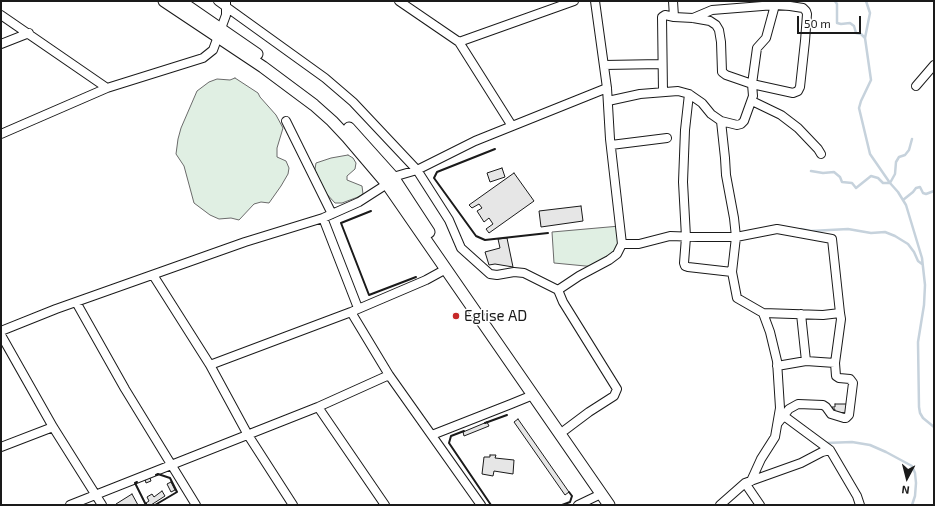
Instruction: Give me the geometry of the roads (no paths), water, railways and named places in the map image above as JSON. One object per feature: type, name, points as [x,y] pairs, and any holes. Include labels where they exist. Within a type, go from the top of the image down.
[{"type":"street","points":[[164,1],[219,33],[319,99],[348,127],[447,258],[616,505]]},
{"type":"street","points":[[180,1],[219,33]]},
{"type":"street","points":[[218,1],[226,4],[325,78],[353,102],[417,170],[449,220],[461,248],[490,274],[497,275],[524,272],[558,290],[563,302],[617,389],[614,396],[565,430]]},
{"type":"street","points":[[399,1],[459,42],[512,126]]},
{"type":"street","points":[[459,42],[574,1]]},
{"type":"street","points":[[558,290],[579,276],[609,260],[617,254],[622,244],[611,145],[608,88],[595,1]]},
{"type":"street","points":[[673,1],[674,17]]},
{"type":"street","points":[[1,134],[106,88],[203,58],[212,50],[226,14],[226,4]]},
{"type":"street","points":[[663,92],[662,17],[665,15],[710,21],[716,25],[719,30],[722,72],[726,75],[752,84],[793,93],[798,91],[800,87],[807,14],[806,11],[798,6],[774,5],[712,10],[693,18]]},
{"type":"street","points":[[608,101],[640,94],[678,91],[689,94],[702,103],[711,114],[721,121],[737,125],[741,124],[752,101],[752,84],[757,48],[766,38],[774,5]]},
{"type":"street","points":[[1,15],[106,88]]},
{"type":"street","points":[[1,44],[28,33]]},
{"type":"street","points":[[604,65],[662,64]]},
{"type":"street","points":[[916,86],[934,65]]},
{"type":"street","points":[[1,330],[244,242],[323,218],[359,202],[390,181],[417,170],[475,141],[608,88]]},
{"type":"street","points":[[689,94],[685,130],[683,182],[686,236],[684,263],[685,266],[732,272]]},
{"type":"street","points":[[752,101],[781,115],[798,128],[821,154]]},
{"type":"street","points":[[286,121],[332,214]]},
{"type":"street","points":[[721,121],[727,182],[736,237],[732,272],[737,298],[763,313],[823,315],[840,313]]},
{"type":"street","points":[[611,145],[667,138]]},
{"type":"street","points":[[390,181],[446,270],[609,505]]},
{"type":"street","points":[[323,218],[354,310],[389,375],[481,505]]},
{"type":"street","points":[[622,244],[639,244],[670,236],[736,237],[777,229],[832,239],[841,319],[835,363],[836,376],[839,378],[850,379],[852,383],[849,415],[844,418],[831,414],[823,405],[798,404],[789,409],[778,424]]},
{"type":"street","points":[[210,365],[354,310],[446,270]]},
{"type":"street","points":[[153,275],[210,365],[248,435],[293,505]]},
{"type":"street","points":[[76,302],[125,389],[196,505]]},
{"type":"street","points":[[748,482],[775,437],[780,408],[778,366],[770,332],[763,313]]},
{"type":"street","points":[[801,314],[806,361]]},
{"type":"street","points":[[1,335],[52,427],[102,505]]},
{"type":"street","points":[[778,366],[806,361],[835,363]]},
{"type":"street","points":[[70,505],[318,407],[389,375]]},
{"type":"street","points":[[432,435],[533,395]]},
{"type":"street","points":[[318,407],[385,505]]},
{"type":"street","points":[[784,416],[830,450],[857,496],[860,505]]},
{"type":"street","points":[[1,447],[52,427]]},
{"type":"street","points":[[720,505],[748,482],[801,463],[822,452],[830,450]]},
{"type":"street","points":[[748,482],[760,505]]},
{"type":"street","points":[[578,505],[601,494]]},
{"type":"waterway","points":[[835,1],[837,4],[837,23],[850,23],[854,26],[856,33],[861,34],[865,38]]},
{"type":"waterway","points":[[866,1],[870,13],[865,38],[871,80],[859,108],[870,154],[906,205],[922,258],[925,285],[924,305],[918,342],[919,407],[923,418],[934,427]]},
{"type":"waterway","points":[[811,171],[823,173],[834,172],[840,177],[842,182],[852,183],[856,188],[871,176],[878,178],[883,183],[890,183],[895,174],[896,162],[899,157],[905,155],[909,150],[912,139]]},
{"type":"waterway","points":[[903,200],[916,188],[920,187],[923,193],[926,194],[934,191]]},
{"type":"waterway","points":[[801,229],[811,231],[848,229],[871,233],[885,232],[908,244],[918,261],[922,264]]},
{"type":"waterway","points":[[826,443],[852,442],[870,445],[912,466],[915,473],[916,483],[915,496],[912,505]]},
{"type":"place","name":"Eglise AD","points":[[456,316]]}]
